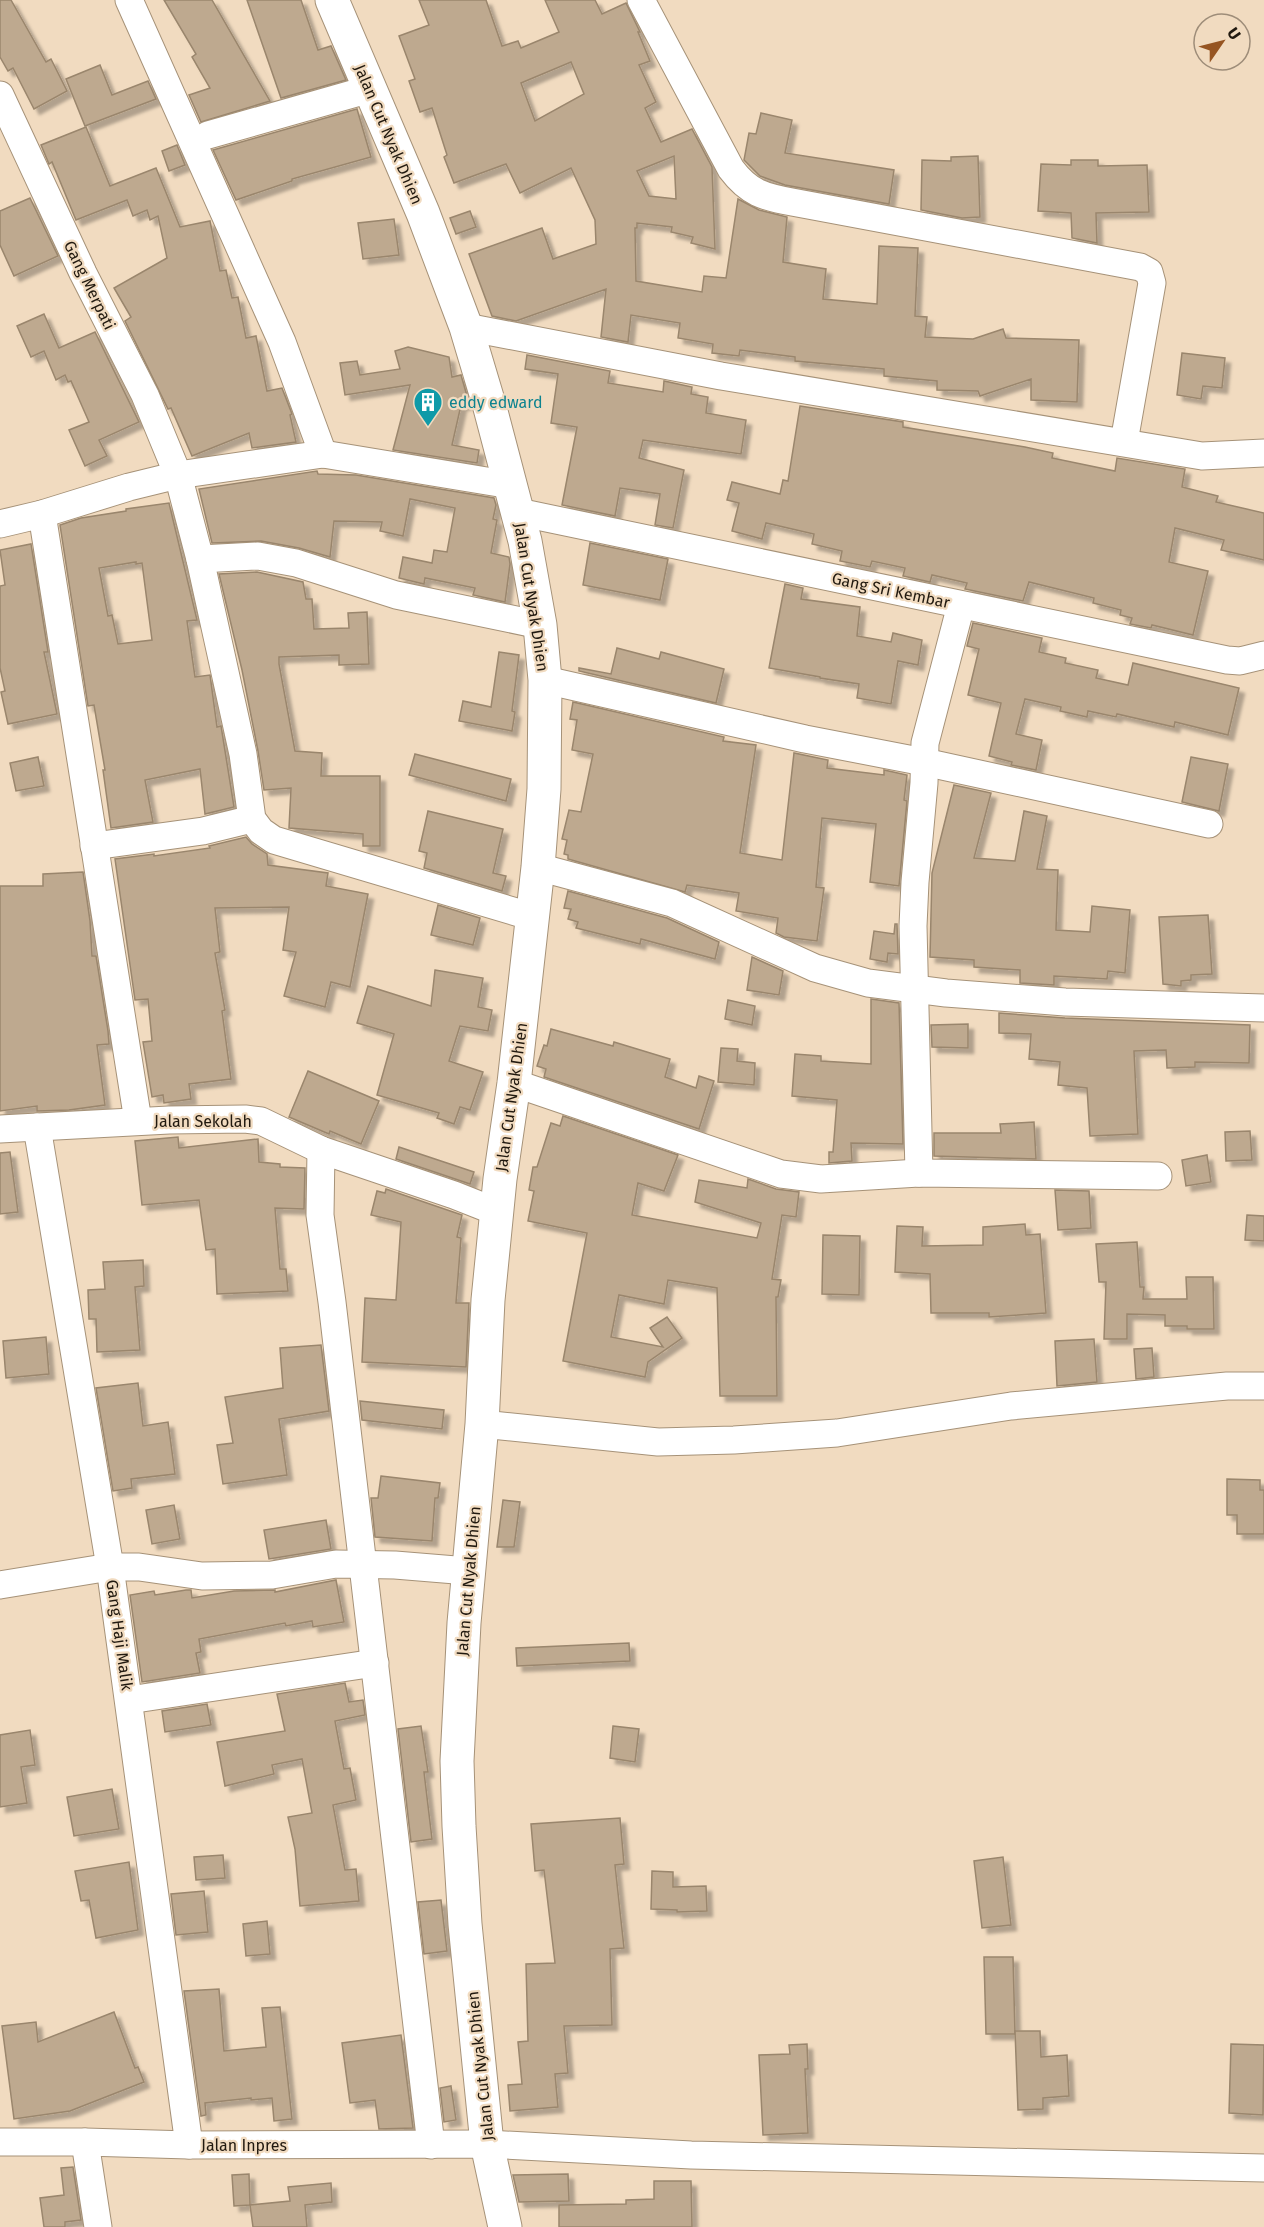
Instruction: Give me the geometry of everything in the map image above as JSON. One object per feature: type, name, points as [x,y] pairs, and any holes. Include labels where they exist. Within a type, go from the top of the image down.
[{"type":"main road","name":"Jalan Cut Nyak Dhien","points":[[332,0],[423,213],[466,327],[489,404],[531,568],[540,625],[545,680],[544,789],[538,867],[514,1083],[500,1179],[488,1300],[482,1424],[460,1681],[457,1761],[465,1924],[487,2144],[505,2227]]},
{"type":"street","points":[[129,0],[282,342],[323,454]]},
{"type":"street","points":[[641,0],[731,169],[751,190],[766,197],[1140,267],[1149,272],[1152,283],[1124,442]]},
{"type":"street","points":[[208,135],[370,89]]},
{"type":"street","name":"Gang Merpati","points":[[0,95],[83,273],[145,395],[178,475],[200,559],[243,754],[252,819]]},
{"type":"street","points":[[466,327],[733,378],[1202,456],[1264,453]]},
{"type":"street","name":"Gang Sri Kembar","points":[[0,524],[42,514],[129,486],[178,475],[323,454],[961,605],[1227,660],[1240,661],[1264,655]]},
{"type":"street","points":[[42,514],[138,1121]]},
{"type":"street","points":[[200,559],[258,556],[296,563],[396,595],[540,625]]},
{"type":"street","points":[[919,1173],[913,926],[925,738],[961,605]]},
{"type":"street","points":[[545,680],[806,739],[924,762],[1209,824]]},
{"type":"street","points":[[94,846],[203,831],[252,819],[261,831],[274,840],[533,917]]},
{"type":"street","points":[[538,867],[672,903],[815,968],[868,983],[1065,1002],[1264,1008]]},
{"type":"street","points":[[514,1083],[782,1174],[821,1179],[919,1173],[1158,1176]]},
{"type":"street","name":"Jalan Sekolah","points":[[0,1129],[138,1121],[245,1119],[261,1121],[321,1150],[497,1212]]},
{"type":"street","name":"Gang Haji Malik","points":[[37,1127],[110,1567],[189,2145]]},
{"type":"street","points":[[321,1150],[320,1215],[431,2145]]},
{"type":"street","points":[[482,1424],[638,1440],[725,1441],[837,1433],[1011,1406],[1227,1386],[1264,1386]]},
{"type":"street","points":[[0,1586],[110,1567],[140,1567],[202,1576],[272,1575],[336,1564],[363,1563],[468,1571]]},
{"type":"street","points":[[129,1700],[375,1664]]},
{"type":"street","name":"Jalan Inpres","points":[[0,2142],[189,2145],[487,2144],[691,2155],[1264,2168]]},
{"type":"street","points":[[85,2142],[98,2227]]},
{"type":"building","points":[[0,0],[11,0],[46,62],[51,59],[67,91],[34,109],[13,68],[8,71],[0,57]]},
{"type":"building","points":[[164,0],[212,0],[270,101],[201,122],[189,95],[210,88],[192,57],[196,54]]},
{"type":"building","points":[[247,0],[301,0],[318,50],[331,46],[346,80],[281,98]]},
{"type":"building","points":[[419,0],[486,0],[502,46],[518,41],[521,48],[559,32],[545,0],[595,0],[602,14],[626,3],[640,32],[638,32],[650,61],[639,65],[656,102],[645,108],[661,142],[692,129],[712,167],[715,249],[691,243],[693,237],[671,232],[672,227],[637,223],[637,228],[635,228],[636,281],[702,292],[704,276],[726,278],[738,199],[759,210],[787,217],[783,262],[826,269],[823,299],[877,304],[879,246],[918,248],[915,316],[927,317],[925,337],[973,339],[1003,329],[1006,338],[1079,340],[1077,402],[1031,400],[1031,379],[980,396],[978,391],[937,390],[937,381],[884,376],[884,369],[795,361],[795,357],[740,350],[739,356],[712,353],[713,344],[678,338],[680,323],[631,315],[628,342],[601,337],[606,289],[516,321],[492,316],[469,254],[542,228],[553,259],[596,244],[595,220],[571,168],[520,193],[506,164],[454,183],[444,157],[447,155],[432,108],[420,112],[409,81],[415,79],[399,36],[429,25]],"holes":[[[571,62],[584,94],[535,121],[521,83]],[[674,156],[676,199],[649,196],[637,171]]]},
{"type":"building","points":[[100,65],[112,95],[148,81],[156,99],[85,126],[66,79]]},
{"type":"building","points":[[357,109],[371,157],[292,179],[292,181],[236,200],[213,150]]},
{"type":"building","points":[[761,113],[792,120],[785,153],[894,170],[889,204],[785,185],[760,176],[744,160],[749,133],[756,134]]},
{"type":"building","points":[[86,127],[110,186],[156,168],[180,227],[210,221],[220,271],[226,270],[232,298],[238,297],[246,338],[256,336],[267,391],[282,388],[292,414],[290,415],[296,442],[252,448],[249,433],[192,456],[171,408],[168,409],[125,321],[131,317],[114,288],[167,258],[158,216],[150,220],[147,210],[133,216],[127,200],[76,220],[52,162],[49,164],[41,145]]},
{"type":"building","points":[[177,145],[185,165],[169,171],[162,151]]},
{"type":"building","points":[[978,156],[980,217],[962,218],[921,210],[922,160],[951,161],[951,157]]},
{"type":"building","points":[[1071,160],[1098,160],[1098,166],[1147,165],[1149,212],[1096,213],[1097,243],[1072,238],[1071,213],[1038,211],[1041,164],[1071,165]]},
{"type":"building","points":[[30,198],[58,256],[14,276],[0,245],[0,211]]},
{"type":"building","points":[[470,211],[476,227],[456,234],[450,218]]},
{"type":"building","points":[[394,219],[399,255],[363,259],[358,223]]},
{"type":"building","points":[[44,314],[59,348],[95,332],[139,422],[99,440],[107,456],[85,466],[69,430],[89,422],[71,381],[68,382],[65,375],[56,380],[44,351],[31,357],[17,326]]},
{"type":"building","points":[[408,347],[449,357],[452,377],[461,375],[469,403],[461,405],[452,445],[479,450],[477,463],[393,450],[410,385],[345,395],[340,363],[357,361],[360,375],[400,369],[395,351]]},
{"type":"building","points":[[1182,353],[1225,358],[1222,388],[1203,386],[1201,399],[1177,395]]},
{"type":"building","points":[[527,355],[610,371],[608,383],[663,392],[664,381],[692,387],[691,394],[708,397],[706,413],[746,420],[741,454],[643,440],[639,458],[684,470],[673,528],[655,525],[660,494],[620,488],[615,516],[562,505],[577,427],[551,423],[558,374],[525,369]]},
{"type":"building","points":[[800,406],[903,422],[903,427],[1025,447],[1053,453],[1052,458],[1115,471],[1117,458],[1185,469],[1182,487],[1218,496],[1216,502],[1264,513],[1264,560],[1221,550],[1224,540],[1175,528],[1169,562],[1208,571],[1193,635],[1152,625],[1151,628],[1130,624],[1132,618],[1120,615],[1121,610],[1093,603],[1094,598],[1029,582],[1023,601],[965,589],[967,583],[932,575],[930,582],[903,576],[905,568],[872,561],[870,567],[840,561],[842,551],[812,544],[814,534],[766,523],[762,539],[732,531],[739,503],[727,500],[732,482],[780,494],[783,480],[788,481]]},
{"type":"building","points":[[317,471],[318,474],[356,475],[494,498],[496,505],[493,519],[497,520],[491,553],[509,557],[510,564],[505,602],[473,595],[475,588],[425,578],[424,584],[399,578],[403,557],[432,563],[434,550],[447,552],[455,508],[410,499],[403,536],[380,531],[382,522],[334,521],[330,557],[261,541],[212,543],[199,489]]},
{"type":"building","points":[[169,503],[197,620],[187,621],[195,677],[210,675],[217,727],[221,726],[234,807],[205,814],[200,769],[145,780],[153,822],[111,828],[103,770],[105,770],[94,705],[88,706],[60,525],[81,518],[126,511],[126,509]],"holes":[[[136,562],[136,564],[142,563],[152,640],[118,644],[112,615],[108,616],[99,568]]]},
{"type":"building","points":[[590,543],[668,559],[660,600],[583,585]]},
{"type":"building","points":[[31,544],[48,652],[44,652],[57,714],[8,724],[1,692],[5,691],[0,668],[0,586],[5,585],[0,550]]},
{"type":"building","points":[[257,572],[303,582],[306,599],[312,599],[314,629],[349,628],[348,613],[367,612],[369,664],[339,665],[339,655],[279,657],[279,664],[295,751],[322,753],[321,776],[380,776],[380,846],[363,846],[363,834],[289,828],[291,788],[264,790],[242,670],[219,574]]},
{"type":"building","points":[[785,584],[803,588],[801,599],[860,607],[857,636],[891,642],[893,633],[922,640],[918,665],[898,661],[891,704],[857,698],[859,684],[769,668]]},
{"type":"building","points":[[973,623],[1042,638],[1039,652],[1066,658],[1065,663],[1098,670],[1096,678],[1128,685],[1133,663],[1239,688],[1228,735],[1175,722],[1174,727],[1117,714],[1116,717],[1088,711],[1087,717],[1060,711],[1061,707],[1025,699],[1016,734],[1042,740],[1036,770],[1011,765],[1012,762],[989,756],[1001,703],[968,695],[979,649],[967,646]]},
{"type":"building","points":[[617,648],[659,659],[661,652],[724,669],[716,703],[579,671],[579,668],[611,674]]},
{"type":"building","points":[[499,652],[519,655],[512,711],[515,712],[512,731],[459,721],[463,701],[491,707]]},
{"type":"building","points":[[573,702],[724,737],[723,741],[756,745],[740,853],[782,860],[794,753],[828,760],[827,768],[884,775],[884,770],[907,775],[904,800],[907,801],[899,886],[870,882],[876,824],[822,818],[816,887],[824,888],[817,941],[784,937],[776,933],[778,918],[736,911],[739,893],[687,885],[685,892],[568,859],[568,855],[564,854],[567,840],[562,839],[569,810],[581,812],[593,754],[572,750],[577,720],[570,719]]},
{"type":"building","points":[[415,754],[511,779],[506,801],[409,775]]},
{"type":"building","points":[[38,757],[44,786],[16,791],[10,763]]},
{"type":"building","points":[[1191,757],[1228,764],[1219,811],[1182,802]]},
{"type":"building","points":[[954,785],[991,793],[974,858],[1015,861],[1024,811],[1047,816],[1037,869],[1058,870],[1056,930],[1090,932],[1092,906],[1130,910],[1125,973],[1108,971],[1107,979],[1054,976],[1054,985],[1020,983],[1020,970],[974,967],[974,960],[930,957],[932,873]]},
{"type":"building","points":[[428,811],[503,829],[493,873],[506,876],[502,891],[424,868],[427,853],[419,851]]},
{"type":"building","points":[[246,837],[267,854],[268,865],[328,873],[326,886],[368,894],[350,987],[331,982],[325,1007],[284,996],[296,952],[283,950],[289,907],[215,908],[220,952],[215,953],[225,1010],[222,1011],[231,1079],[189,1084],[191,1099],[164,1103],[163,1095],[152,1097],[143,1042],[152,1041],[148,999],[135,1000],[115,859],[210,848],[209,846]]},
{"type":"building","points":[[83,872],[92,956],[96,956],[108,1031],[109,1044],[97,1045],[105,1105],[69,1110],[37,1111],[37,1106],[0,1111],[0,886],[43,886],[43,874]]},
{"type":"building","points":[[568,891],[667,918],[719,942],[715,959],[641,939],[640,944],[576,928],[578,922],[568,919],[571,909],[564,908]]},
{"type":"building","points":[[438,905],[480,918],[473,945],[431,935]]},
{"type":"building","points":[[1208,915],[1212,974],[1191,975],[1191,980],[1181,981],[1181,986],[1163,984],[1159,917]]},
{"type":"building","points":[[895,924],[897,924],[898,954],[888,953],[887,962],[870,959],[874,931],[894,934]]},
{"type":"building","points":[[752,957],[783,971],[779,995],[747,990]]},
{"type":"building","points":[[435,970],[483,978],[478,1007],[492,1010],[488,1031],[460,1026],[449,1061],[483,1072],[470,1110],[460,1107],[454,1124],[437,1118],[439,1113],[377,1095],[394,1034],[357,1023],[368,986],[431,1006]]},
{"type":"building","points":[[871,999],[899,1003],[903,1144],[851,1143],[852,1161],[829,1163],[829,1152],[833,1152],[837,1100],[792,1096],[795,1054],[821,1056],[821,1061],[871,1064]]},
{"type":"building","points":[[728,1000],[755,1006],[752,1025],[725,1019]]},
{"type":"building","points":[[999,1013],[1065,1018],[1250,1025],[1249,1063],[1195,1062],[1195,1067],[1167,1068],[1166,1050],[1134,1051],[1138,1134],[1090,1136],[1087,1088],[1058,1085],[1060,1062],[1029,1059],[1031,1034],[999,1033]]},
{"type":"building","points":[[968,1024],[968,1048],[932,1047],[931,1025]]},
{"type":"building","points":[[551,1029],[613,1046],[614,1042],[670,1059],[665,1077],[696,1088],[699,1076],[714,1081],[699,1129],[544,1077],[546,1069],[537,1066],[544,1045],[547,1046]]},
{"type":"building","points":[[721,1048],[738,1049],[737,1061],[755,1063],[754,1085],[718,1082]]},
{"type":"building","points":[[308,1071],[379,1101],[361,1144],[330,1131],[329,1134],[289,1117]]},
{"type":"building","points":[[563,1116],[678,1155],[664,1191],[638,1183],[632,1215],[757,1238],[761,1223],[695,1202],[699,1180],[747,1188],[748,1179],[776,1189],[799,1192],[796,1217],[782,1215],[772,1279],[781,1280],[778,1297],[776,1297],[777,1396],[720,1396],[717,1288],[668,1280],[664,1304],[619,1295],[611,1337],[663,1347],[650,1328],[667,1317],[682,1338],[648,1362],[645,1377],[563,1361],[587,1233],[528,1221],[534,1191],[529,1190],[533,1167],[537,1167],[551,1123],[560,1126]]},
{"type":"building","points":[[1034,1122],[1036,1159],[934,1156],[934,1133],[1001,1133],[1000,1124]]},
{"type":"building","points":[[1250,1131],[1252,1160],[1226,1161],[1225,1132]]},
{"type":"building","points":[[178,1137],[179,1148],[258,1139],[259,1162],[280,1164],[280,1167],[305,1168],[304,1209],[275,1208],[280,1269],[286,1269],[288,1291],[217,1294],[215,1249],[206,1250],[199,1200],[142,1205],[135,1141]]},
{"type":"building","points":[[399,1147],[474,1172],[470,1184],[396,1159]]},
{"type":"building","points":[[10,1152],[18,1212],[0,1214],[0,1153]]},
{"type":"building","points":[[1207,1155],[1211,1182],[1186,1186],[1182,1160]]},
{"type":"building","points":[[386,1189],[462,1215],[457,1237],[461,1238],[456,1303],[469,1303],[466,1367],[362,1362],[365,1298],[396,1300],[401,1222],[371,1215],[377,1191],[385,1193]]},
{"type":"building","points":[[1055,1190],[1089,1191],[1091,1228],[1058,1230]]},
{"type":"building","points":[[1247,1215],[1264,1216],[1264,1241],[1245,1240]]},
{"type":"building","points":[[1025,1224],[1026,1235],[1040,1234],[1046,1313],[989,1317],[989,1313],[931,1313],[930,1274],[895,1272],[897,1226],[923,1227],[922,1246],[983,1245],[983,1227]]},
{"type":"building","points":[[823,1235],[860,1236],[859,1295],[822,1294]]},
{"type":"building","points":[[1137,1242],[1140,1287],[1144,1287],[1143,1299],[1187,1299],[1186,1277],[1213,1277],[1214,1329],[1165,1326],[1165,1315],[1127,1314],[1127,1339],[1104,1339],[1106,1282],[1099,1282],[1096,1244]]},
{"type":"building","points":[[143,1260],[144,1286],[135,1287],[140,1350],[97,1352],[96,1319],[89,1319],[88,1290],[105,1289],[103,1262]]},
{"type":"building","points":[[46,1337],[49,1374],[6,1378],[3,1341]]},
{"type":"building","points":[[1094,1339],[1097,1382],[1057,1386],[1055,1341]]},
{"type":"building","points":[[321,1345],[329,1411],[279,1419],[287,1475],[223,1484],[217,1445],[233,1443],[225,1397],[283,1388],[280,1348]]},
{"type":"building","points":[[1152,1348],[1154,1377],[1136,1379],[1134,1349]]},
{"type":"building","points":[[138,1383],[143,1426],[168,1422],[175,1474],[131,1479],[132,1488],[113,1491],[96,1388]]},
{"type":"building","points":[[360,1401],[444,1410],[442,1429],[362,1420]]},
{"type":"building","points":[[381,1476],[440,1483],[438,1498],[435,1498],[432,1541],[375,1537],[371,1498],[378,1498]]},
{"type":"building","points":[[1227,1479],[1260,1480],[1260,1490],[1264,1490],[1264,1534],[1237,1534],[1237,1515],[1227,1515]]},
{"type":"building","points":[[503,1500],[520,1502],[514,1547],[497,1547]]},
{"type":"building","points":[[174,1505],[180,1539],[152,1544],[146,1510]]},
{"type":"building","points":[[326,1520],[331,1549],[269,1559],[264,1530]]},
{"type":"building","points":[[336,1580],[344,1622],[313,1627],[312,1621],[286,1626],[285,1623],[199,1639],[201,1652],[196,1653],[200,1673],[142,1682],[130,1595],[154,1591],[155,1595],[191,1590],[192,1598],[234,1591],[275,1590],[275,1592]]},
{"type":"building","points":[[629,1643],[630,1661],[517,1666],[516,1648]]},
{"type":"building","points":[[345,1683],[349,1702],[363,1700],[365,1715],[335,1721],[344,1769],[350,1768],[356,1800],[333,1805],[345,1870],[356,1869],[359,1901],[300,1906],[295,1849],[288,1817],[312,1813],[302,1759],[272,1765],[274,1774],[225,1786],[217,1742],[285,1731],[277,1694]]},
{"type":"building","points":[[207,1704],[211,1725],[165,1732],[162,1711]]},
{"type":"building","points":[[421,1726],[428,1772],[424,1772],[432,1839],[411,1842],[398,1729]]},
{"type":"building","points":[[613,1726],[639,1729],[635,1762],[610,1758]]},
{"type":"building","points":[[30,1730],[35,1765],[21,1767],[27,1803],[0,1807],[0,1735]]},
{"type":"building","points":[[112,1789],[119,1829],[74,1836],[67,1797]]},
{"type":"building","points":[[620,1818],[624,1864],[615,1865],[624,1948],[610,1949],[612,2025],[564,2026],[568,2073],[555,2074],[558,2107],[510,2111],[508,2085],[522,2084],[518,2042],[528,2041],[526,1964],[555,1963],[544,1870],[535,1871],[531,1824]]},
{"type":"building","points":[[223,1855],[225,1878],[196,1880],[194,1857]]},
{"type":"building","points":[[1003,1857],[1011,1925],[982,1928],[974,1861]]},
{"type":"building","points":[[129,1862],[138,1930],[96,1938],[89,1900],[81,1901],[75,1871]]},
{"type":"building","points":[[652,1871],[673,1872],[673,1887],[706,1886],[707,1911],[677,1912],[677,1910],[651,1909]]},
{"type":"building","points":[[204,1891],[208,1932],[176,1935],[171,1894]]},
{"type":"building","points":[[441,1900],[447,1951],[424,1954],[418,1902]]},
{"type":"building","points":[[267,1921],[270,1954],[246,1956],[243,1924]]},
{"type":"building","points":[[984,1957],[1013,1957],[1015,2034],[986,2034]]},
{"type":"building","points":[[219,1989],[224,2051],[266,2047],[262,2008],[280,2007],[292,2119],[274,2121],[272,2098],[205,2103],[206,2115],[201,2116],[184,1991]]},
{"type":"building","points":[[114,2012],[135,2068],[138,2067],[144,2082],[70,2111],[14,2119],[2,2026],[36,2022],[38,2042]]},
{"type":"building","points":[[1015,2031],[1040,2031],[1041,2057],[1067,2055],[1069,2096],[1043,2098],[1043,2109],[1018,2110]]},
{"type":"building","points":[[401,2035],[413,2128],[379,2129],[375,2100],[350,2103],[342,2043]]},
{"type":"building","points":[[807,2044],[808,2069],[805,2069],[808,2133],[763,2135],[759,2055],[790,2054],[789,2045]]},
{"type":"building","points":[[1231,2044],[1264,2045],[1263,2115],[1229,2113]]},
{"type":"building","points":[[451,2086],[456,2120],[444,2122],[440,2088]]},
{"type":"building","points":[[73,2167],[81,2220],[65,2222],[65,2227],[44,2227],[40,2198],[64,2195],[61,2168]]},
{"type":"building","points":[[249,2174],[250,2205],[234,2206],[232,2175]]},
{"type":"building","points":[[568,2174],[569,2201],[519,2202],[513,2175]]},
{"type":"building","points":[[654,2181],[691,2181],[692,2227],[559,2227],[559,2205],[626,2204],[626,2200],[654,2199]]},
{"type":"building","points":[[331,2183],[332,2202],[305,2205],[307,2227],[253,2227],[250,2205],[290,2201],[288,2187]]},
{"type":"place","name":"eddy edward","points":[[428,428]]}]
